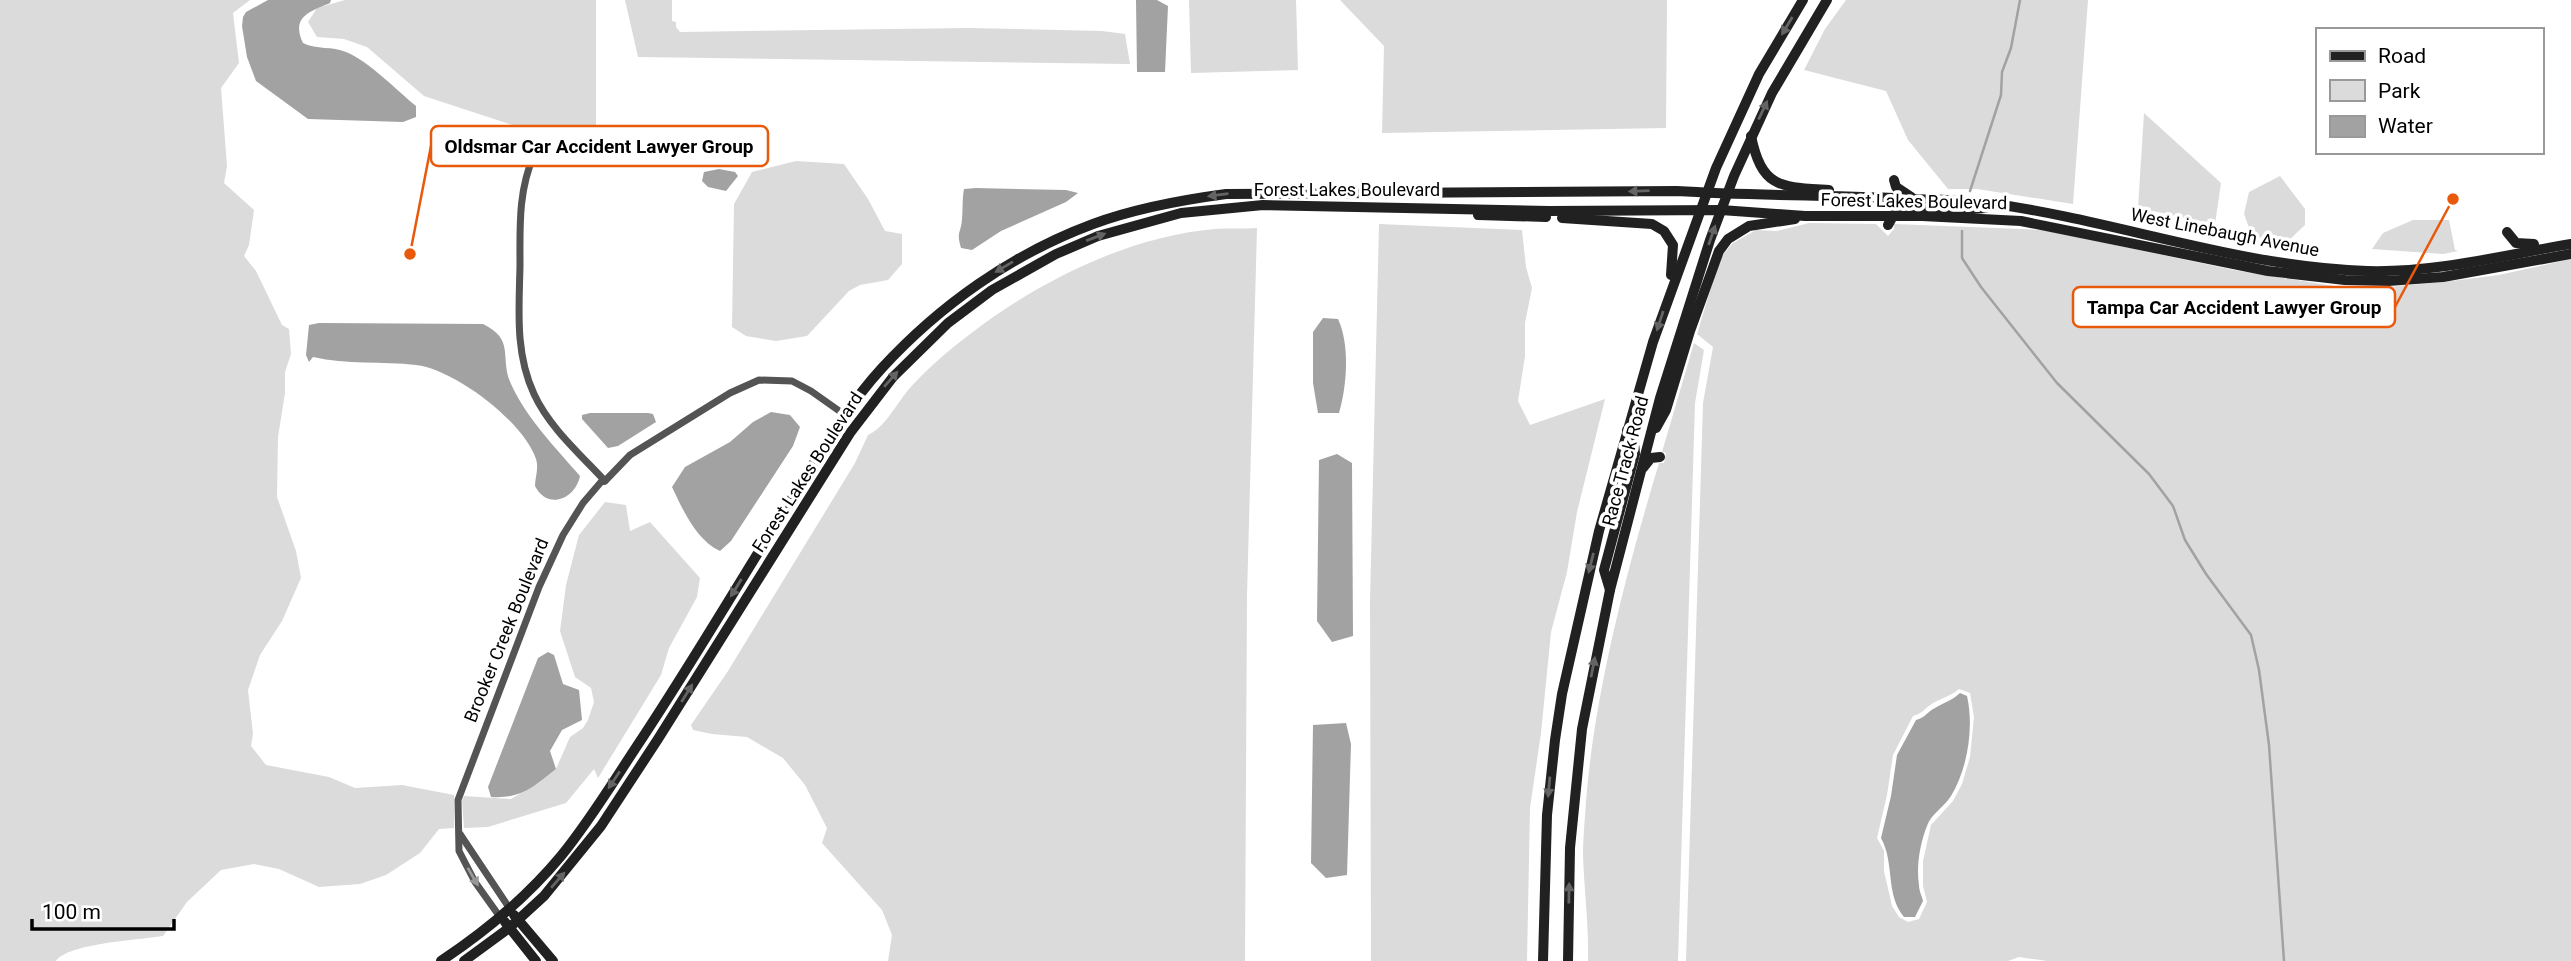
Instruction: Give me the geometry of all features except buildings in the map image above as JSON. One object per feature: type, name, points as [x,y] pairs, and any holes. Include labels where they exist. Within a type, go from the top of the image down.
[{"type":"main road","name":"Race Track Road","points":[[1543,961],[1547,815],[1555,740],[1584,593],[1627,430],[1668,295],[1733,128],[1759,74],[1804,0]]},
{"type":"main road","name":"Race Track Road","points":[[1568,961],[1569,860],[1576,772],[1597,647],[1650,435],[1726,195],[1778,81],[1827,0]]},
{"type":"main road","points":[[1751,136],[1760,166],[1781,185],[1846,190],[1880,197]]},
{"type":"main road","points":[[1894,180],[1901,192],[1917,199]]},
{"type":"main road","name":"Forest Lakes Boulevard","points":[[441,961],[505,913],[562,855],[646,732],[845,415],[881,369],[938,314],[984,279],[1053,241],[1133,211],[1178,201],[1261,192],[1707,192],[1726,195],[1880,197],[1998,205]]},
{"type":"main road","points":[[1889,223],[1904,209],[1972,210],[1998,205]]},
{"type":"main road","name":"West Linebaugh Avenue","points":[[1998,205],[2277,262],[2326,269],[2423,269],[2500,262]]},
{"type":"main road","name":"Forest Lakes Boulevard","points":[[464,961],[514,924],[574,862],[601,826],[850,433],[893,377],[948,323],[992,290],[1027,269],[1098,236],[1181,213],[1229,207],[1721,211],[1805,216],[1869,216],[1889,223],[2021,221],[2057,226],[2268,271],[2343,280],[2388,281],[2429,278],[2571,249]]},
{"type":"main road","points":[[1402,207],[1422,213],[1572,218],[1651,224],[1664,231],[1673,244],[1674,256],[1668,295]]},
{"type":"main road","points":[[1650,435],[1666,410],[1715,257],[1722,246],[1749,226],[1805,216]]},
{"type":"main road","points":[[2507,232],[2512,240],[2522,245],[2571,237]]},
{"type":"main road","points":[[1611,590],[1604,570],[1635,454],[1634,440],[1627,430]]},
{"type":"main road","points":[[1640,473],[1651,458],[1660,457]]},
{"type":"main road","name":"Brooker Creek Boulevard","points":[[505,913],[553,961]]},
{"type":"main road","name":"Brooker Creek Boulevard","points":[[514,924],[536,961]]},
{"type":"street","points":[[534,155],[527,170],[521,197],[519,335],[524,369],[534,396],[561,434],[605,481]]},
{"type":"street","name":"Brooker Creek Boulevard","points":[[505,913],[475,882],[459,852],[458,800],[539,587],[563,535],[583,503],[630,454],[730,393],[759,380],[792,381],[845,415]]},
{"type":"street","name":"Brooker Creek Boulevard","points":[[460,833],[505,913]]},
{"type":"green space","points":[[0,0],[250,0],[233,13],[239,63],[221,88],[227,166],[224,183],[254,210],[249,245],[244,256],[256,271],[282,325],[289,329],[291,354],[285,372],[285,393],[278,437],[277,497],[296,551],[301,578],[282,621],[260,655],[248,690],[253,734],[251,746],[266,765],[329,777],[355,788],[402,785],[454,795],[454,828],[439,829],[420,853],[386,875],[360,884],[319,887],[279,869],[254,864],[221,870],[187,902],[163,936],[89,946],[63,955],[56,961],[0,961]]},
{"type":"green space","points":[[345,0],[596,0],[596,144],[540,142],[540,134],[424,96],[367,47],[344,39],[317,37],[308,22],[317,8]]},
{"type":"green space","points":[[625,0],[672,0],[672,21],[676,22],[680,32],[969,28],[1102,31],[1125,34],[1130,64],[638,57]]},
{"type":"green space","points":[[1189,0],[1296,0],[1298,70],[1191,73]]},
{"type":"green space","points":[[1340,0],[1667,0],[1666,128],[1382,133],[1384,46]]},
{"type":"green space","points":[[1846,0],[2088,0],[2073,204],[1977,189],[1948,189],[1908,140],[1886,91],[1804,70],[1825,29]]},
{"type":"green space","points":[[2144,113],[2221,183],[2215,224],[2138,208]]},
{"type":"green space","points":[[796,161],[844,164],[868,199],[885,231],[902,234],[902,264],[888,280],[860,285],[849,291],[807,336],[776,341],[746,336],[732,327],[734,204],[752,172]]},
{"type":"green space","points":[[2280,176],[2305,209],[2305,225],[2287,242],[2252,236],[2244,214],[2249,192]]},
{"type":"green space","points":[[2413,220],[2449,220],[2455,250],[2458,251],[2443,254],[2372,249],[2383,233]]},
{"type":"green space","points":[[1809,223],[1876,224],[1888,236],[1894,229],[1894,224],[2044,230],[2234,270],[2340,287],[2388,287],[2443,282],[2499,275],[2571,259],[2571,961],[2047,961],[2019,957],[2008,961],[1686,961],[1703,403],[1713,347],[1697,334],[1720,258],[1733,243],[1756,230],[1777,231]],"holes":[[[1959,689],[1970,693],[1974,717],[1970,757],[1962,784],[1953,801],[1931,825],[1923,861],[1923,886],[1927,902],[1919,919],[1908,922],[1899,917],[1892,906],[1884,871],[1884,851],[1877,838],[1893,755],[1913,716]]]},
{"type":"green space","points":[[1379,224],[1522,230],[1526,267],[1532,288],[1525,323],[1525,356],[1518,401],[1530,425],[1605,399],[1551,632],[1530,808],[1527,961],[1371,961],[1370,601]]},
{"type":"green space","points":[[1257,228],[1247,596],[1245,961],[888,961],[892,935],[882,910],[822,843],[827,828],[805,785],[783,758],[747,737],[693,730],[691,725],[728,671],[855,463],[868,435],[882,425],[908,390],[936,362],[965,338],[1030,293],[1102,258],[1139,244],[1177,235],[1215,229]]},
{"type":"green space","points":[[1694,343],[1704,350],[1695,403],[1678,961],[1588,961],[1583,848],[1590,759],[1597,716],[1635,545],[1659,463],[1664,463],[1666,453],[1662,452]]},
{"type":"green space","points":[[605,502],[626,505],[630,531],[650,522],[700,578],[697,597],[669,648],[661,675],[598,778],[594,769],[566,803],[488,827],[464,828],[464,796],[511,799],[540,782],[556,769],[570,737],[583,728],[588,720],[594,702],[591,688],[575,677],[560,631],[566,585],[579,535]]},
{"type":"water","points":[[268,0],[331,0],[330,3],[310,12],[301,21],[299,26],[303,43],[341,50],[355,56],[416,106],[416,117],[403,122],[308,119],[256,81],[247,57],[243,17],[246,12]]},
{"type":"water","points":[[1136,0],[1157,0],[1168,6],[1165,72],[1137,72]]},
{"type":"water","points":[[719,169],[735,172],[738,176],[726,191],[708,187],[702,181],[704,172]]},
{"type":"water","points":[[964,189],[1066,190],[1078,193],[1066,202],[1001,231],[972,250],[961,248],[959,235]]},
{"type":"water","points":[[1323,318],[1338,319],[1342,329],[1346,353],[1344,390],[1339,413],[1318,413],[1313,383],[1313,332]]},
{"type":"water","points":[[483,324],[493,330],[503,343],[511,384],[525,409],[580,476],[573,491],[553,500],[540,493],[535,486],[536,459],[518,429],[486,400],[449,376],[416,365],[313,357],[309,362],[306,355],[309,325]]},
{"type":"water","points":[[771,412],[790,415],[800,427],[793,446],[731,541],[720,551],[697,532],[672,487],[685,467],[730,442],[753,422]]},
{"type":"water","points":[[648,413],[653,414],[656,422],[618,446],[608,448],[582,419],[582,415]]},
{"type":"water","points":[[1337,454],[1352,463],[1353,636],[1332,642],[1317,621],[1319,460]]},
{"type":"water","points":[[548,652],[554,655],[563,684],[579,690],[582,720],[562,730],[550,751],[556,769],[519,794],[491,797],[488,787],[538,658]]},
{"type":"water","points":[[1960,693],[1967,696],[1970,721],[1962,773],[1951,796],[1929,822],[1919,855],[1919,887],[1923,901],[1915,917],[1904,917],[1894,898],[1888,858],[1881,838],[1897,755],[1916,720]]},
{"type":"water","points":[[1346,723],[1351,744],[1347,875],[1326,878],[1311,863],[1313,725]]},
{"type":"waterway","points":[[1970,191],[2001,95],[2002,72],[2011,48],[2020,0]]},
{"type":"waterway","points":[[1962,231],[1962,258],[1981,287],[2057,383],[2149,474],[2173,506],[2185,540],[2206,574],[2251,635],[2259,670],[2269,745],[2284,961]]},
{"type":"place","name":"Tampa Car Accident Lawyer Group","points":[[2453,199]]},
{"type":"place","name":"Oldsmar Car Accident Lawyer Group","points":[[410,254]]}]
